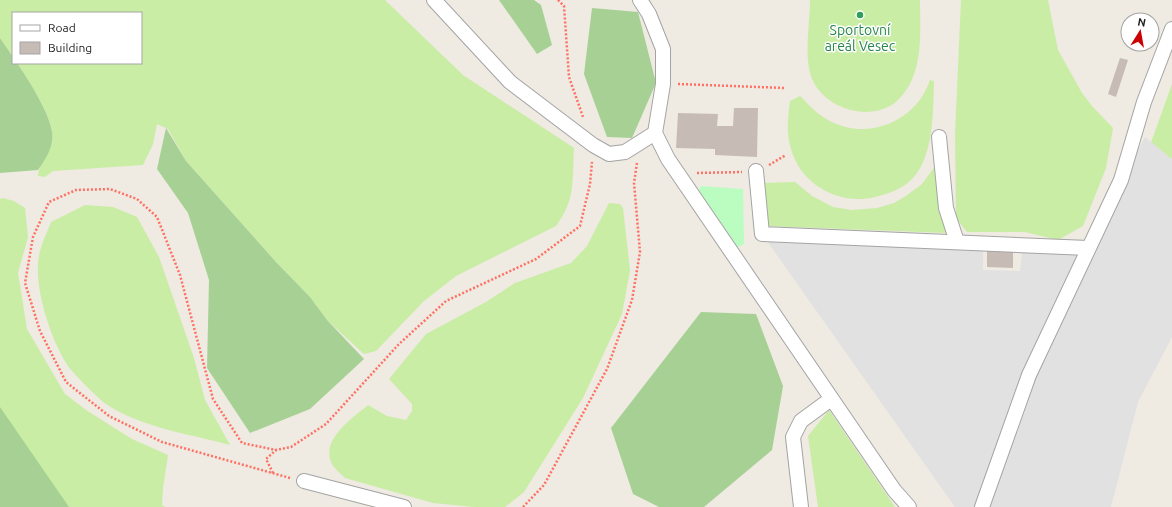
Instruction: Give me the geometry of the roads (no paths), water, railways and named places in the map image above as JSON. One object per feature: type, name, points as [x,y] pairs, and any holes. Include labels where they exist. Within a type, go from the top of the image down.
[{"type":"street","points":[[434,0],[510,82],[593,145],[609,154],[626,152],[655,133]]},
{"type":"street","points":[[640,0],[649,14],[663,49],[663,84],[655,133],[678,174],[894,490],[909,507]]},
{"type":"street","points":[[982,507],[1029,375],[1121,180],[1144,102],[1172,29]]},
{"type":"street","points":[[939,137],[946,208],[957,242]]},
{"type":"street","points":[[756,171],[762,234],[1088,248]]},
{"type":"street","points":[[801,507],[793,437],[801,421],[831,399]]},
{"type":"street","points":[[304,481],[404,507]]},
{"type":"place","name":"Sportovní areál Vesec","points":[[860,15]]}]
